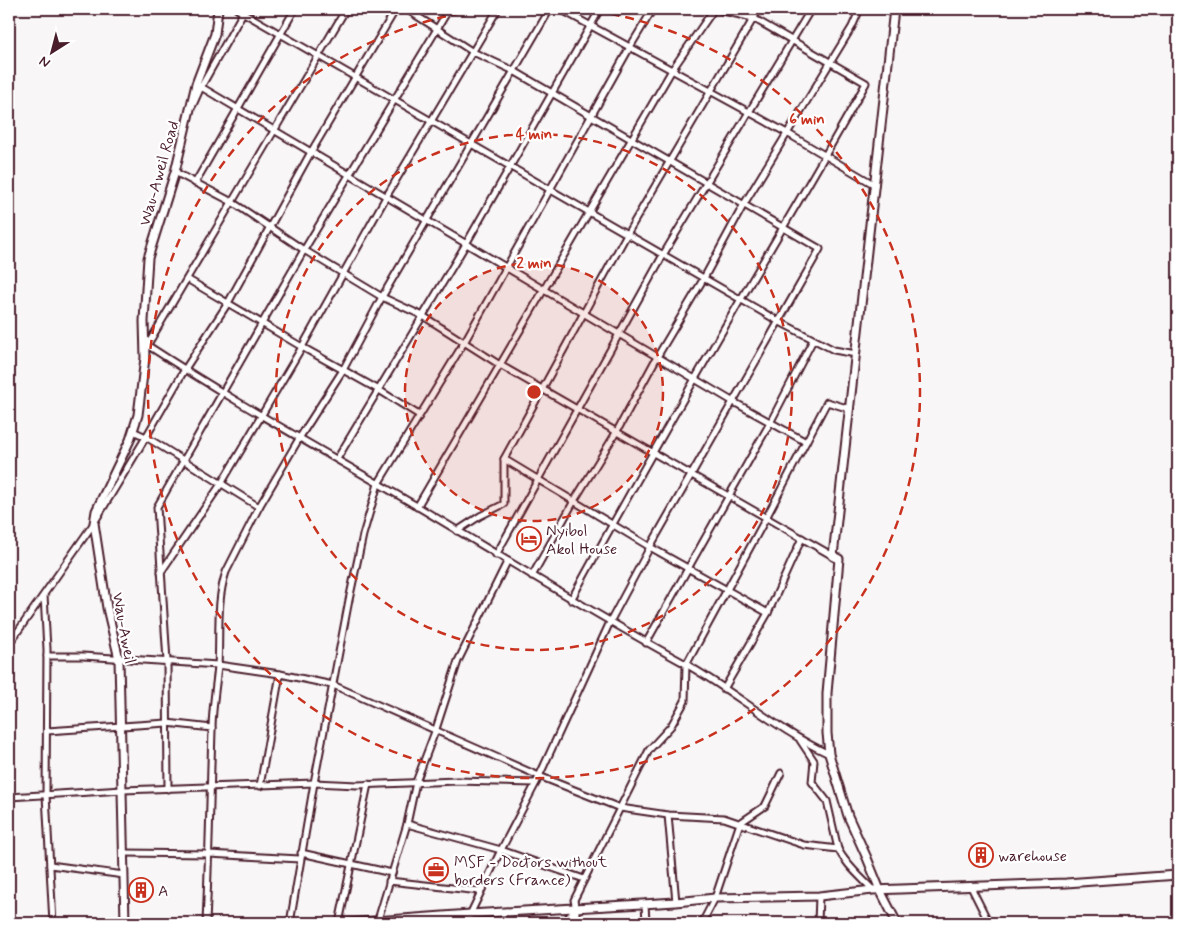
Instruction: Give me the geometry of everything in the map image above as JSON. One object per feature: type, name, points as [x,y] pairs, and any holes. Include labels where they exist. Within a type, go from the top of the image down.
[{"type":"street","name":"Wau-Aweil Road","points":[[146,347],[144,322],[148,258],[176,172],[188,117],[215,34],[218,9]]},
{"type":"street","points":[[237,9],[244,10],[318,56],[740,300],[834,350],[856,354]]},
{"type":"street","points":[[195,182],[296,9]]},
{"type":"street","points":[[346,9],[146,347],[571,600],[686,665],[800,740],[829,754]]},
{"type":"street","points":[[9,644],[94,523],[185,370],[228,302],[311,152],[396,9]]},
{"type":"street","points":[[406,9],[472,52],[514,71],[820,249],[732,401],[610,622],[536,783],[480,891],[466,923]]},
{"type":"street","points":[[168,789],[167,661],[157,507],[304,250],[449,9]]},
{"type":"street","points":[[161,572],[221,484],[302,346],[386,196],[498,9]]},
{"type":"street","points":[[206,923],[212,728],[223,579],[300,437],[343,370],[382,297],[550,9]]},
{"type":"street","points":[[560,9],[787,133],[875,185]]},
{"type":"street","points":[[337,459],[466,244],[600,9]]},
{"type":"street","points":[[290,923],[314,783],[361,544],[378,484],[465,341],[653,9]]},
{"type":"street","points":[[417,507],[672,70],[714,9],[753,18],[866,83],[826,156],[740,300],[612,524],[571,600]]},
{"type":"street","points":[[457,531],[480,516],[504,504],[504,459],[626,234],[759,9]]},
{"type":"street","points":[[496,555],[663,255],[811,9]]},
{"type":"street","points":[[532,576],[574,501],[617,431],[744,204],[852,27],[860,9]]},
{"type":"street","points":[[833,556],[894,9]]},
{"type":"street","points":[[244,10],[198,86],[732,401],[806,442]]},
{"type":"street","points":[[176,172],[232,202],[304,250],[382,297],[423,316],[465,341],[500,366],[578,408],[839,559],[827,693],[826,733],[829,754],[848,816],[867,858],[876,890]]},
{"type":"street","points":[[187,279],[419,415]]},
{"type":"street","points":[[646,643],[770,423],[813,340]]},
{"type":"street","name":"Wau-Aweil","points":[[125,923],[119,659],[107,608],[94,523],[96,511],[138,416],[146,347]]},
{"type":"street","points":[[576,923],[574,900],[584,879],[649,750],[671,726],[685,701],[686,665],[827,402],[850,409]]},
{"type":"street","points":[[133,431],[146,437],[260,508]]},
{"type":"street","points":[[504,459],[687,569],[768,614]]},
{"type":"street","points":[[724,689],[768,614],[802,538]]},
{"type":"street","points":[[377,922],[407,824],[416,782],[436,729],[458,661],[507,562]]},
{"type":"street","points":[[44,595],[47,656],[45,759],[52,923]]},
{"type":"street","points":[[47,656],[73,655],[218,665],[280,674],[333,685],[539,776],[620,808],[668,815],[724,818],[804,845],[838,849]]},
{"type":"street","points":[[260,786],[280,674]]},
{"type":"street","points":[[47,731],[167,723],[212,728]]},
{"type":"street","points":[[800,740],[814,761],[812,782],[827,801],[838,849],[843,860],[876,890],[897,923]]},
{"type":"street","points":[[702,923],[715,898],[740,823],[765,806],[781,773]]},
{"type":"street","points":[[9,797],[122,790],[314,783],[368,784],[458,781],[536,783]]},
{"type":"street","points":[[340,923],[368,784]]},
{"type":"street","points":[[668,815],[676,902]]},
{"type":"street","points":[[407,824],[501,850],[584,879]]},
{"type":"street","points":[[124,853],[301,856],[352,864],[392,873]]},
{"type":"street","points":[[50,865],[124,876]]},
{"type":"street","points":[[348,923],[470,914],[576,909],[715,898],[819,896],[876,890],[1066,883],[1178,875]]},
{"type":"street","points":[[389,881],[480,891]]},
{"type":"street","points":[[971,887],[989,923]]},
{"type":"street","points":[[818,923],[819,896]]},
{"type":"street","points":[[645,903],[646,923]]},
{"type":"street","points":[[563,923],[576,909]]},
{"type":"place","name":"Nyibol Akol House","points":[[529,539]]},
{"type":"place","name":"warehouse","points":[[981,855]]},
{"type":"place","name":"MSF - Doctors without borders (France)","points":[[436,870]]},
{"type":"place","name":"A","points":[[141,890]]}]
